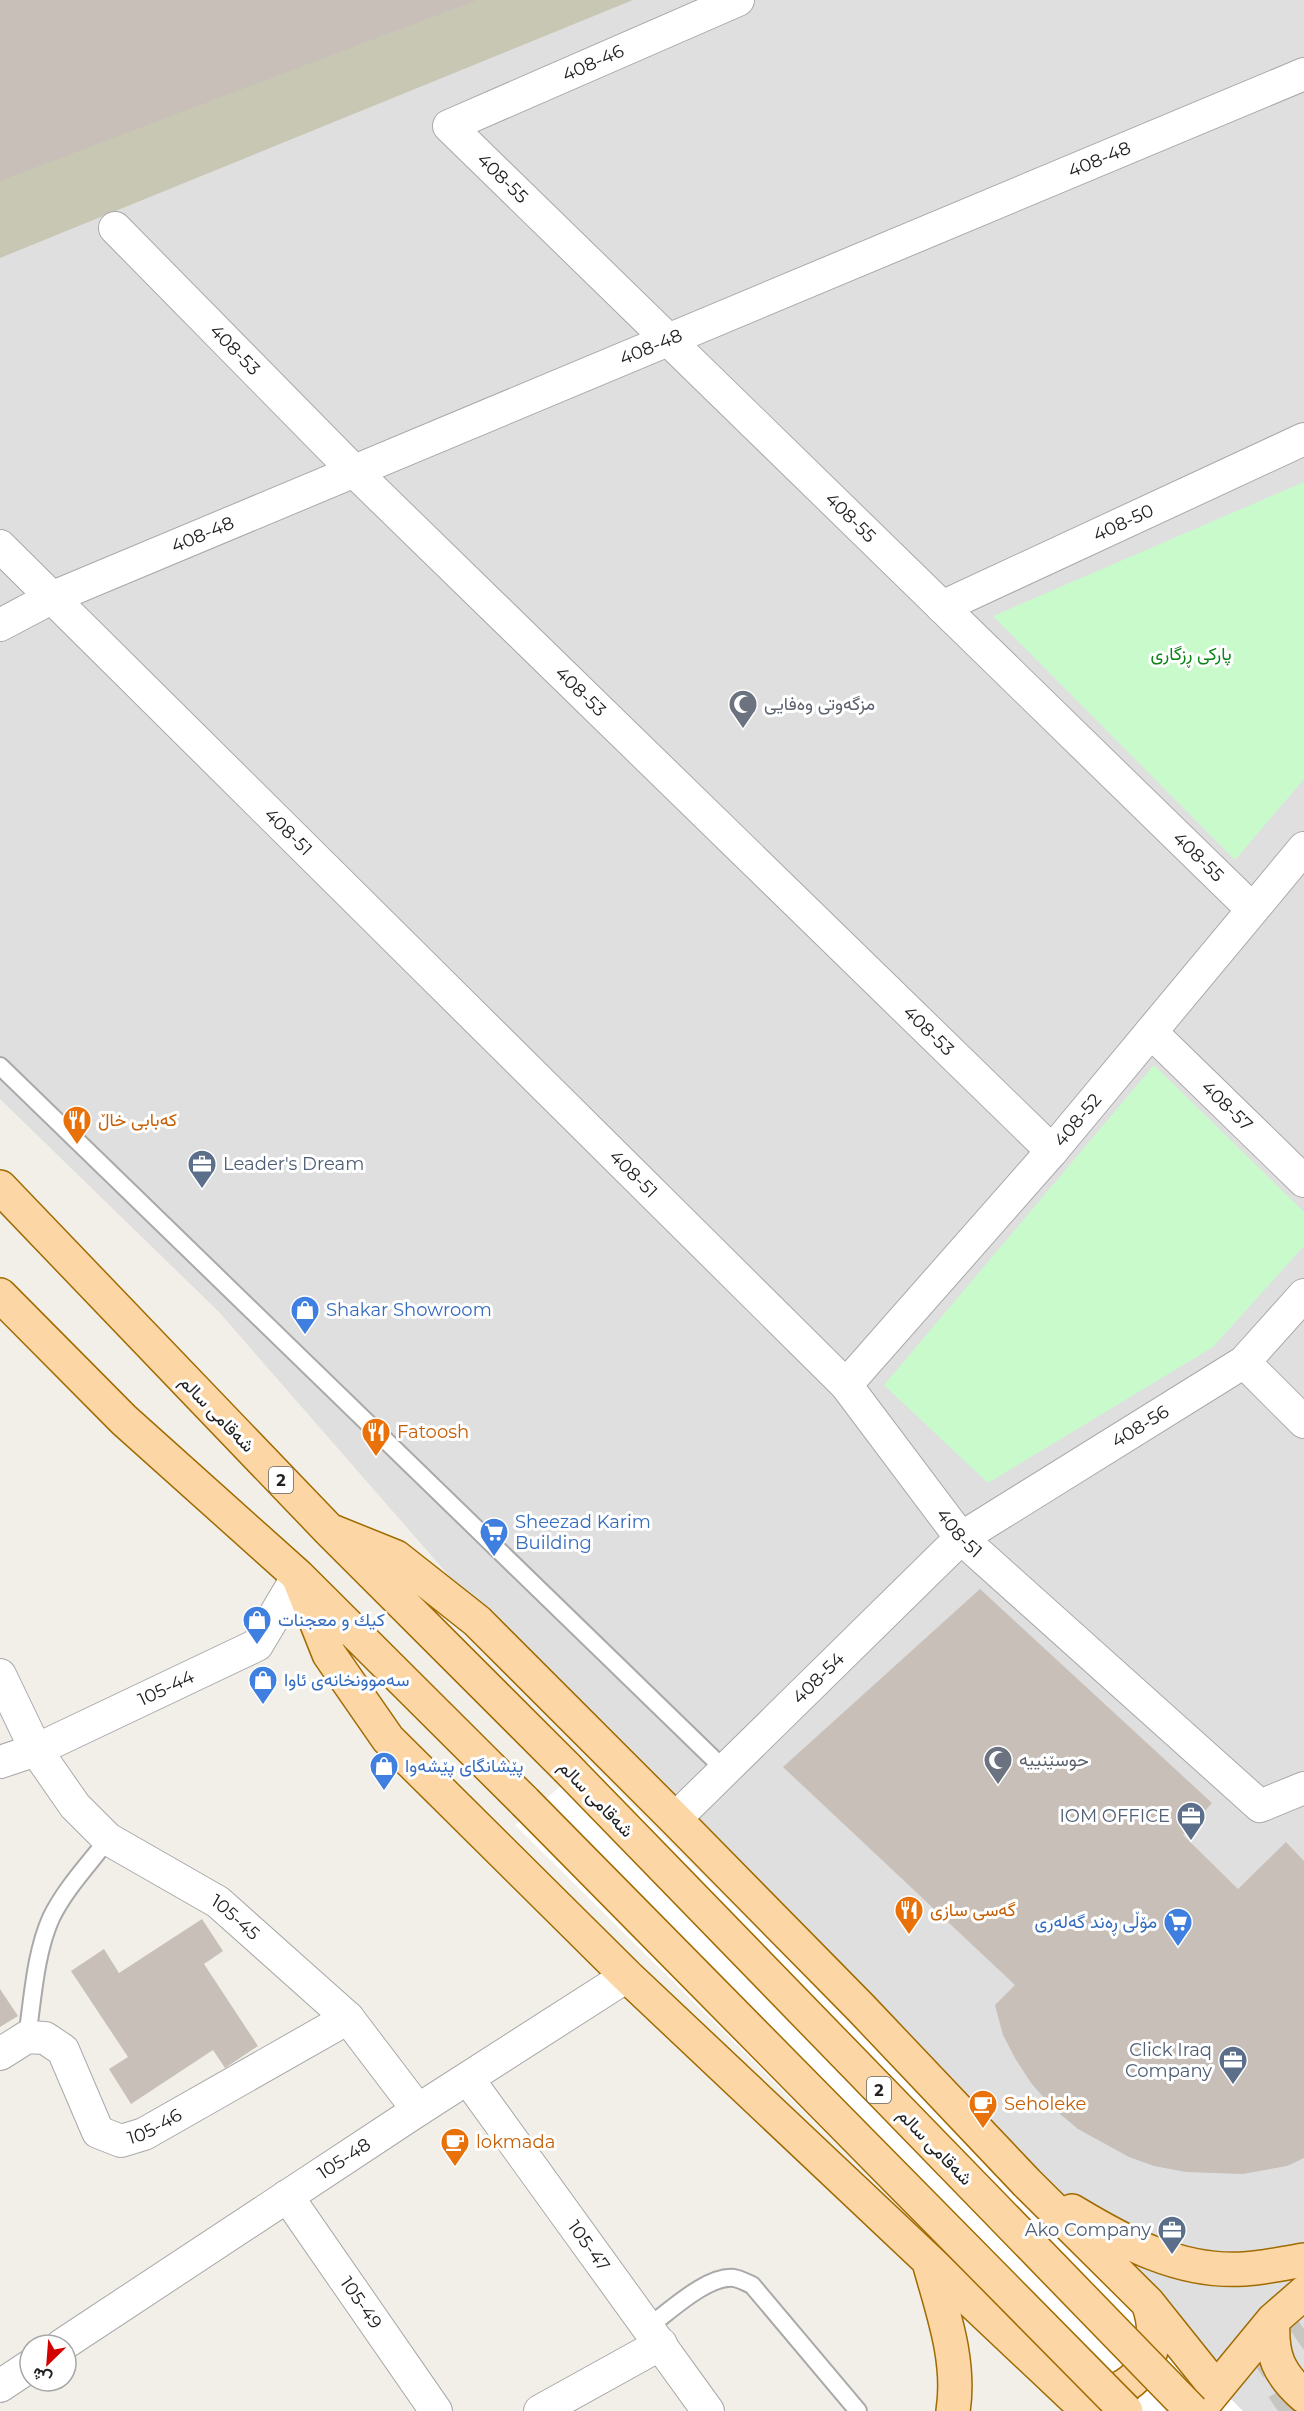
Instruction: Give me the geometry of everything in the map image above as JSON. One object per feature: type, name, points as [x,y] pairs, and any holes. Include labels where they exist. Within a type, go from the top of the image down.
[{"type":"main road","name":"شەقامی سالم","points":[[0,1187],[328,1530],[567,1768],[1192,2411]]},
{"type":"main road","points":[[0,1295],[124,1420],[298,1576],[525,1802],[1126,2411]]},
{"type":"main road","points":[[328,1530],[396,1557],[477,1621],[861,2008],[1027,2183],[1148,2303],[1207,2399],[1273,2320],[1304,2293]]},
{"type":"main road","points":[[298,1576],[329,1654],[388,1739],[627,1976],[1088,2411]]},
{"type":"main road","points":[[1027,2183],[1100,2228],[1162,2257],[1214,2269],[1246,2269],[1304,2260]]},
{"type":"main road","points":[[928,2260],[953,2356],[955,2378],[953,2411]]},
{"type":"main road","points":[[1063,2389],[1077,2394],[1105,2394],[1119,2389],[1142,2371],[1149,2359],[1155,2331],[1148,2303]]},
{"type":"main road","points":[[1273,2320],[1272,2343],[1278,2364],[1290,2383],[1304,2397]]},
{"type":"street","name":"408-46","points":[[449,126],[738,0]]},
{"type":"street","name":"408-48","points":[[0,624],[51,598],[1304,74]]},
{"type":"street","name":"408-55","points":[[449,126],[1252,909]]},
{"type":"street","name":"408-53","points":[[115,228],[354,471],[1052,1151]]},
{"type":"street","name":"408-50","points":[[942,607],[1304,439]]},
{"type":"street","name":"408-51","points":[[0,546],[846,1385],[961,1538],[1260,1806],[1304,1788]]},
{"type":"street","name":"408-52","points":[[846,1385],[1052,1151],[1304,848]]},
{"type":"street","name":"408-57","points":[[1151,1032],[1304,1181]]},
{"type":"street","name":"408-56","points":[[961,1538],[1244,1362],[1304,1294]]},
{"type":"street","points":[[1244,1362],[1304,1422]]},
{"type":"street","name":"408-54","points":[[675,1819],[961,1538]]},
{"type":"street","name":"105-44","points":[[0,1762],[36,1750],[257,1645],[298,1576]]},
{"type":"street","name":"105-45","points":[[0,1675],[36,1750],[75,1806],[108,1839],[218,1902],[348,2018],[418,2110]]},
{"type":"street","name":"105-48","points":[[78,2334],[418,2110],[627,1976]]},
{"type":"street","name":"105-46","points":[[27,2037],[45,2038],[63,2050],[98,2132],[121,2141],[144,2134],[348,2018]]},
{"type":"street","points":[[0,2054],[27,2037]]},
{"type":"street","name":"105-47","points":[[468,2079],[708,2411]]},
{"type":"street","name":"105-49","points":[[287,2196],[436,2411]]},
{"type":"street","points":[[540,2411],[655,2336]]},
{"type":"lane","points":[[0,1066],[725,1770]]},
{"type":"lane","points":[[27,2037],[41,1952],[51,1919],[66,1893],[108,1839]]},
{"type":"lane","points":[[655,2336],[701,2288],[718,2280],[734,2278],[752,2285],[858,2411]]},
{"type":"shaded area","points":[[0,0],[1304,0],[1304,2411],[1177,2411],[219,1312],[0,1099]]},
{"type":"shaded area","points":[[0,0],[633,0],[0,258]]},
{"type":"green space","name":"پارکی ڕزگاری","points":[[1304,482],[1304,779],[1235,860],[993,616]]},
{"type":"green space","points":[[1154,1065],[1304,1212],[1304,1246],[1213,1347],[988,1483],[884,1385]]},
{"type":"pier","points":[[589,1762],[1243,2411],[1106,2411],[515,1825]]},
{"type":"building","points":[[0,0],[477,0],[0,181]]},
{"type":"building","points":[[980,1589],[1212,1803],[1183,1835],[1238,1889],[1286,1842],[1304,1861],[1304,2158],[1287,2166],[1243,2174],[1186,2172],[1154,2166],[1129,2157],[1078,2129],[1053,2108],[1031,2083],[1003,2035],[995,2005],[1015,1985],[783,1767]]},
{"type":"building","points":[[202,1919],[223,1951],[204,1964],[258,2046],[225,2068],[213,2050],[131,2104],[109,2069],[128,2057],[71,1971],[104,1949],[119,1973]]},
{"type":"building","points":[[0,1989],[18,2016],[0,2027]]},
{"type":"tunnel","points":[[1254,2364],[1304,2329]]},
{"type":"tunnel","points":[[1278,2411],[1304,2393]]},
{"type":"place","name":"مزگەوتی وەفایی","points":[[743,730]]},
{"type":"place","name":"کەبابی خاڵ","points":[[77,1146]]},
{"type":"place","name":"Leader's Dream","points":[[202,1190]]},
{"type":"place","name":"Shakar Showroom","points":[[305,1336]]},
{"type":"place","name":"Fatoosh","points":[[376,1458]]},
{"type":"place","name":"Sheezad Karim Building","points":[[494,1558]]},
{"type":"place","name":"كيك و معجنات","points":[[257,1646]]},
{"type":"place","name":"سەموونخانەی ئاوا","points":[[263,1706]]},
{"type":"place","name":"حوسێنییە","points":[[998,1786]]},
{"type":"place","name":"پێشانگای پێشەوا","points":[[384,1792]]},
{"type":"place","name":"IOM OFFICE","points":[[1191,1842]]},
{"type":"place","name":"گەسی سازی","points":[[909,1936]]},
{"type":"place","name":"مۆڵی ڕەند گەلەری","points":[[1178,1948]]},
{"type":"place","name":"Click Iraq Company","points":[[1233,2086]]},
{"type":"place","name":"Seholeke","points":[[983,2130]]},
{"type":"place","name":"lokmada","points":[[455,2168]]},
{"type":"place","name":"Ako Company","points":[[1172,2256]]}]
